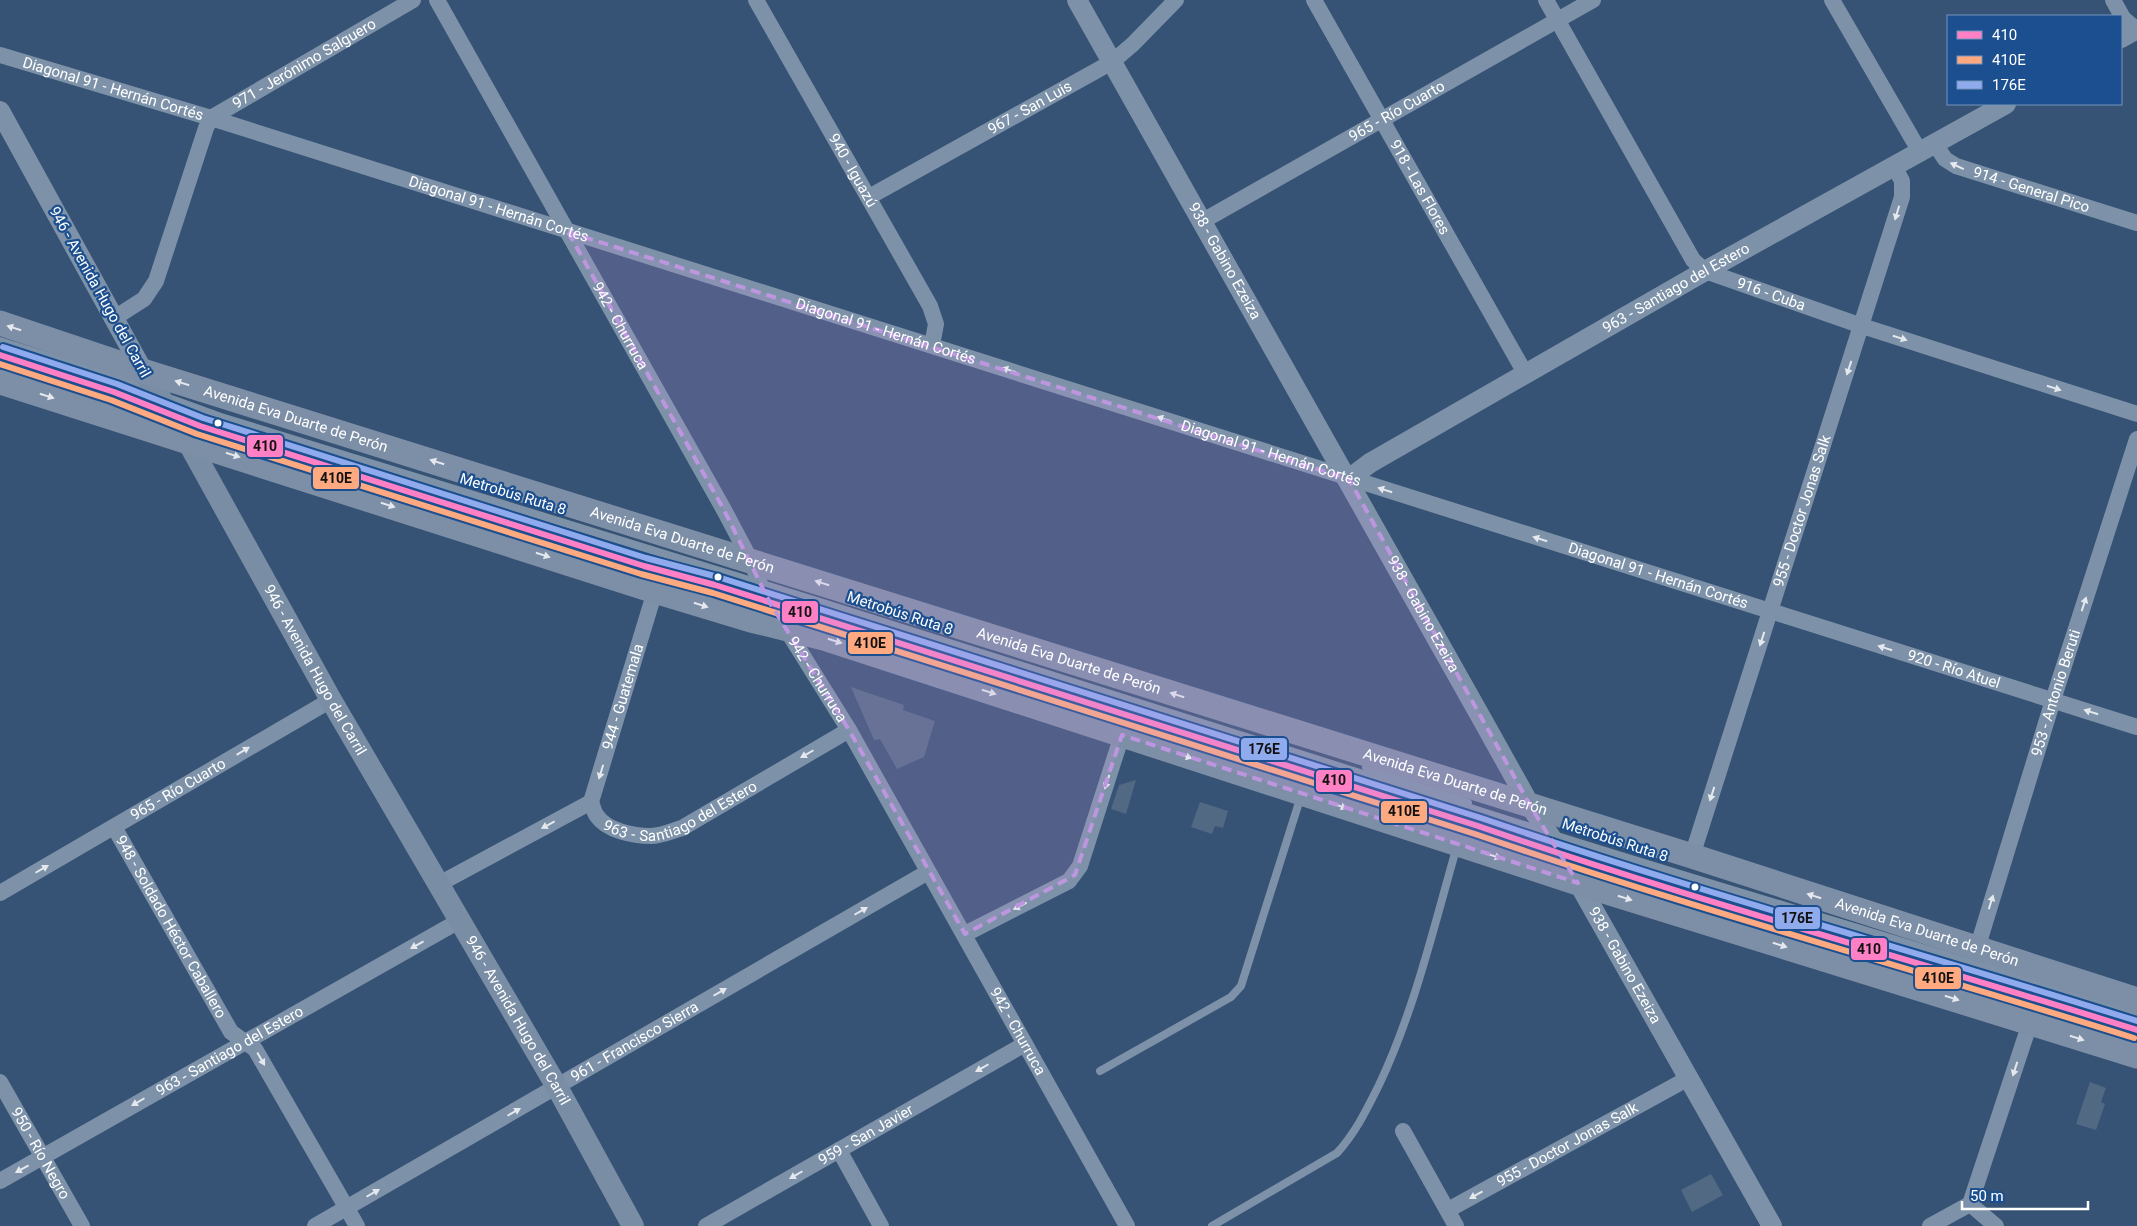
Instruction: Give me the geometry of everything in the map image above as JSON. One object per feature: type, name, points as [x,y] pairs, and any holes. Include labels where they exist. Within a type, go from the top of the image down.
[{"type":"main road","name":"Avenida Eva Duarte de Perón","points":[[0,323],[144,370],[1224,709],[1522,815],[1692,856],[2137,1000]]},
{"type":"main road","name":"946 - Avenida Hugo del Carril","points":[[144,370],[155,392],[187,440],[331,700],[557,1087],[633,1226]]},
{"type":"main road","points":[[0,382],[187,440],[654,591],[824,638],[1578,883],[2137,1056]]},
{"type":"street","name":"971 - Jerónimo Salguero","points":[[211,118],[413,0]]},
{"type":"street","name":"942 - Churruca","points":[[437,0],[751,560],[770,603],[788,629],[849,730],[1127,1226]]},
{"type":"street","name":"940 - Iguazú","points":[[756,0],[935,315],[936,324],[932,345]]},
{"type":"street","name":"938 - Gabino Ezeiza","points":[[1077,0],[1201,222],[1349,479],[1522,815],[1546,833],[1562,854],[1772,1226]]},
{"type":"street","name":"967 - San Luis","points":[[869,197],[1112,62],[1133,44],[1176,0]]},
{"type":"street","name":"918 - Las Flores","points":[[1314,0],[1525,374]]},
{"type":"street","points":[[1546,0],[1693,260],[1704,271]]},
{"type":"street","name":"965 - Río Cuarto","points":[[1201,222],[1593,0]]},
{"type":"street","name":"914 - General Pico","points":[[1832,0],[1927,148],[1956,166],[2137,223]]},
{"type":"street","points":[[2113,0],[2121,15]]},
{"type":"street","points":[[2122,16],[2137,29],[2122,37]]},
{"type":"street","name":"Diagonal 91 - Hernán Cortés","points":[[0,56],[211,118],[1770,612]]},
{"type":"street","name":"963 - Santiago del Estero","points":[[1349,479],[1370,463],[1704,271],[2004,105]]},
{"type":"street","name":"946 - Avenida Hugo del Carril","points":[[0,111],[144,370]]},
{"type":"street","points":[[116,317],[144,299],[156,282],[206,128],[211,118]]},
{"type":"street","name":"955 - Doctor Jonas Salk","points":[[1692,856],[1902,197],[1902,181],[1894,166]]},
{"type":"street","name":"916 - Cuba","points":[[1704,271],[1862,326],[2137,414]]},
{"type":"street","name":"953 - Antonio Beruti","points":[[1977,949],[2053,700],[2137,439]]},
{"type":"street","name":"944 - Guatemala","points":[[591,802],[654,591]]},
{"type":"street","name":"920 - Río Atuel","points":[[1770,612],[2137,727]]},
{"type":"street","name":"965 - Río Cuarto","points":[[0,893],[331,700]]},
{"type":"street","name":"963 - Santiago del Estero","points":[[439,884],[591,802],[597,816],[608,826],[628,833],[652,836],[682,828],[849,730]]},
{"type":"street","points":[[965,934],[1069,881],[1075,875],[1080,866],[1122,736]]},
{"type":"street","name":"948 - Soldado Héctor Caballero","points":[[114,828],[231,1032],[255,1049],[357,1226]]},
{"type":"street","name":"961 - Francisco Sierra","points":[[315,1226],[928,872]]},
{"type":"street","name":"963 - Santiago del Estero","points":[[0,1181],[459,921]]},
{"type":"street","points":[[1930,1226],[1970,1204],[2030,1022]]},
{"type":"street","name":"959 - San Javier","points":[[706,1226],[1025,1044]]},
{"type":"street","name":"955 - Doctor Jonas Salk","points":[[1448,1210],[1688,1079]]},
{"type":"street","name":"950 - Río Negro","points":[[0,1082],[82,1226]]},
{"type":"street","points":[[1403,1131],[1456,1226]]},
{"type":"street","points":[[839,1150],[881,1226]]},
{"type":"street","points":[[1970,1204],[1996,1226]]},
{"type":"lane","name":"Metrobús Ruta 8","points":[[0,341],[118,378],[221,418],[1522,815]]},
{"type":"lane","name":"Metrobús Ruta 8","points":[[0,356],[114,392],[200,426],[1478,826],[1597,867],[1968,977],[2137,1030]]},
{"type":"lane","points":[[1224,709],[1311,746]]},
{"type":"lane","points":[[1337,756],[1444,793],[1522,815]]},
{"type":"lane","points":[[1100,1071],[1230,997],[1240,986],[1302,794]]},
{"type":"lane","name":"Metrobús Ruta 8","points":[[1546,833],[1986,966],[2137,1015]]},
{"type":"lane","points":[[1212,1226],[1338,1153],[1360,1122],[1396,1049],[1409,1012],[1457,844]]},
{"type":"highlighted area","points":[[568,232],[1349,479],[1531,807],[1578,883],[1122,735],[1075,875],[965,934],[849,730],[770,603],[724,510]]},
{"type":"building","points":[[851,687],[904,705],[903,710],[935,721],[924,757],[897,769],[880,739],[874,740]]},
{"type":"building","points":[[1136,780],[1126,814],[1111,809],[1119,785]]},
{"type":"building","points":[[1200,802],[1228,811],[1223,828],[1215,826],[1212,834],[1191,827]]},
{"type":"building","points":[[2090,1082],[2106,1088],[2101,1102],[2105,1104],[2096,1130],[2076,1124]]},
{"type":"building","points":[[1711,1174],[1723,1195],[1692,1212],[1681,1190]]},
{"type":"transit line","name":"176E","points":[[3,347],[117,384],[203,418],[646,558],[718,577],[1726,897],[2137,1021]]},
{"type":"transit line","name":"410","points":[[0,355],[114,392],[200,426],[644,566],[715,585],[1478,826],[1642,880],[2137,1030]]},
{"type":"transit line","name":"410E","points":[[0,364],[111,400],[197,434],[641,574],[713,593],[1475,834],[1639,888],[2134,1038]]}]
